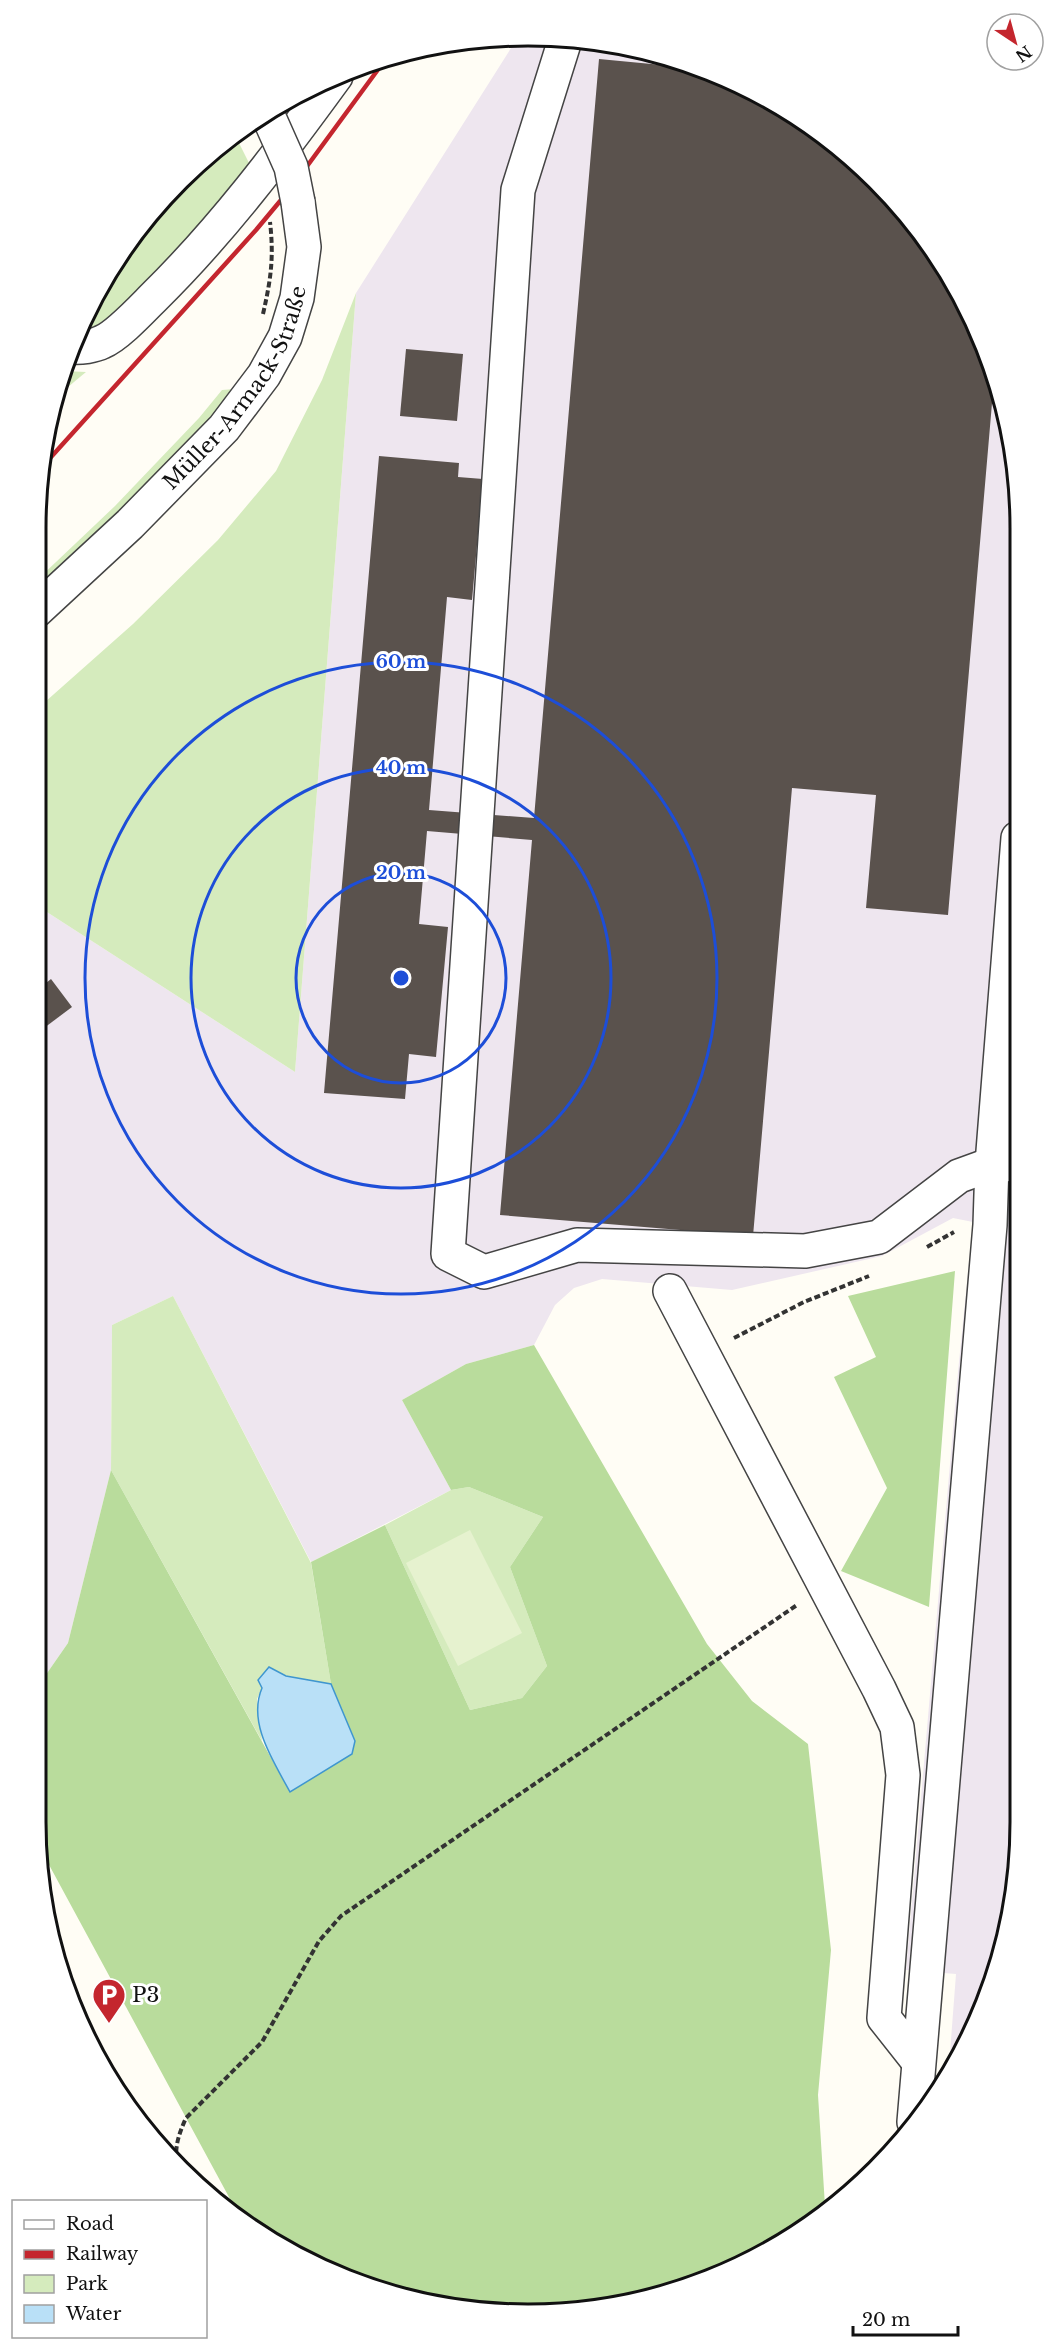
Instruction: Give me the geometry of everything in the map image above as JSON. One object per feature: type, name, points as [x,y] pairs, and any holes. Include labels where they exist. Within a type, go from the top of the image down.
[{"type":"street","points":[[562,48],[518,190],[448,1254],[484,1272],[577,1245],[805,1251],[879,1237],[959,1176],[1005,1164]]},
{"type":"street","points":[[82,347],[103,342],[136,315],[191,261],[324,92]]},
{"type":"street","name":"Müller-Armack-Straße","points":[[46,602],[130,525],[224,428],[264,375],[285,338],[297,298],[304,247],[291,166],[271,122]]},
{"type":"street","points":[[915,2109],[976,1226],[1005,1164],[1010,1039]]},
{"type":"street","points":[[670,1292],[897,1727],[903,1775],[884,2018],[918,2061]]},
{"type":"path","points":[[263,314],[271,279],[273,251],[270,218]]},
{"type":"path","points":[[923,1249],[976,1226]]},
{"type":"path","points":[[703,1354],[804,1302],[873,1275]]},
{"type":"path","points":[[176,2149],[181,2127],[186,2118],[262,2042],[318,1941],[341,1916],[825,1586]]},
{"type":"shaded area","points":[[528,46],[591,51],[653,63],[713,83],[770,111],[822,146],[869,188],[911,235],[961,315],[985,374],[1001,434],[1009,497],[1010,528],[1010,1822],[1006,1884],[994,1946],[974,2006],[950,2056],[956,1974],[906,1970],[973,1222],[953,1218],[882,1256],[732,1290],[602,1279],[574,1288],[555,1305],[534,1345],[466,1364],[402,1400],[451,1490],[311,1562],[173,1296],[112,1325],[111,1470],[68,1643],[46,1675],[46,911],[295,1072],[356,293],[512,47]]},
{"type":"green space","points":[[239,143],[254,173],[182,254],[94,330],[89,330],[111,287],[146,235],[188,188]]},
{"type":"green space","points":[[356,293],[295,1072],[46,911],[46,701],[133,624],[218,540],[276,471],[322,380]]},
{"type":"green space","points":[[73,371],[86,372],[68,387]]},
{"type":"green space","points":[[234,389],[208,422],[46,585],[46,572],[115,506],[199,418],[222,390]]},
{"type":"green space","points":[[955,1271],[929,1607],[841,1571],[887,1488],[834,1377],[876,1357],[848,1296]]},
{"type":"green space","points":[[173,1296],[311,1563],[331,1684],[286,1676],[262,1688],[257,1699],[262,1741],[111,1470],[112,1325]]},
{"type":"green space","points":[[534,1345],[707,1644],[752,1701],[808,1744],[831,1950],[818,2095],[825,2202],[770,2239],[713,2267],[653,2287],[591,2299],[528,2304],[466,2299],[404,2287],[344,2267],[315,2254],[287,2239],[235,2204],[231,2201],[49,1865],[46,1822],[46,1675],[68,1643],[111,1470],[290,1792],[355,1741],[331,1684],[311,1562],[385,1525],[470,1710],[522,1698],[547,1666],[510,1567],[543,1517],[469,1487],[451,1490],[402,1400],[466,1364]]},
{"type":"green space","points":[[469,1487],[543,1517],[510,1567],[547,1666],[522,1698],[470,1710],[385,1525],[451,1490]]},
{"type":"green space","points":[[470,1530],[522,1633],[458,1666],[406,1563]]},
{"type":"water","points":[[269,1667],[286,1676],[331,1684],[355,1741],[352,1754],[290,1792],[270,1755],[260,1728],[258,1701],[262,1688],[258,1680]]},
{"type":"building","points":[[599,59],[659,65],[713,83],[770,111],[822,146],[846,166],[891,211],[911,235],[946,288],[974,344],[992,399],[948,915],[866,908],[876,795],[792,788],[753,1236],[500,1215],[532,840],[427,831],[419,924],[448,927],[436,1057],[409,1054],[405,1099],[324,1093],[379,456],[459,463],[458,477],[483,479],[472,600],[447,597],[429,810],[534,818]]},
{"type":"building","points":[[406,349],[463,354],[457,421],[400,416]]},
{"type":"building","points":[[51,979],[72,1007],[46,1026],[46,983]]},
{"type":"railway","points":[[53,455],[256,230],[291,188],[377,71]]},
{"type":"place","name":"P3","points":[[109,2024]]}]
